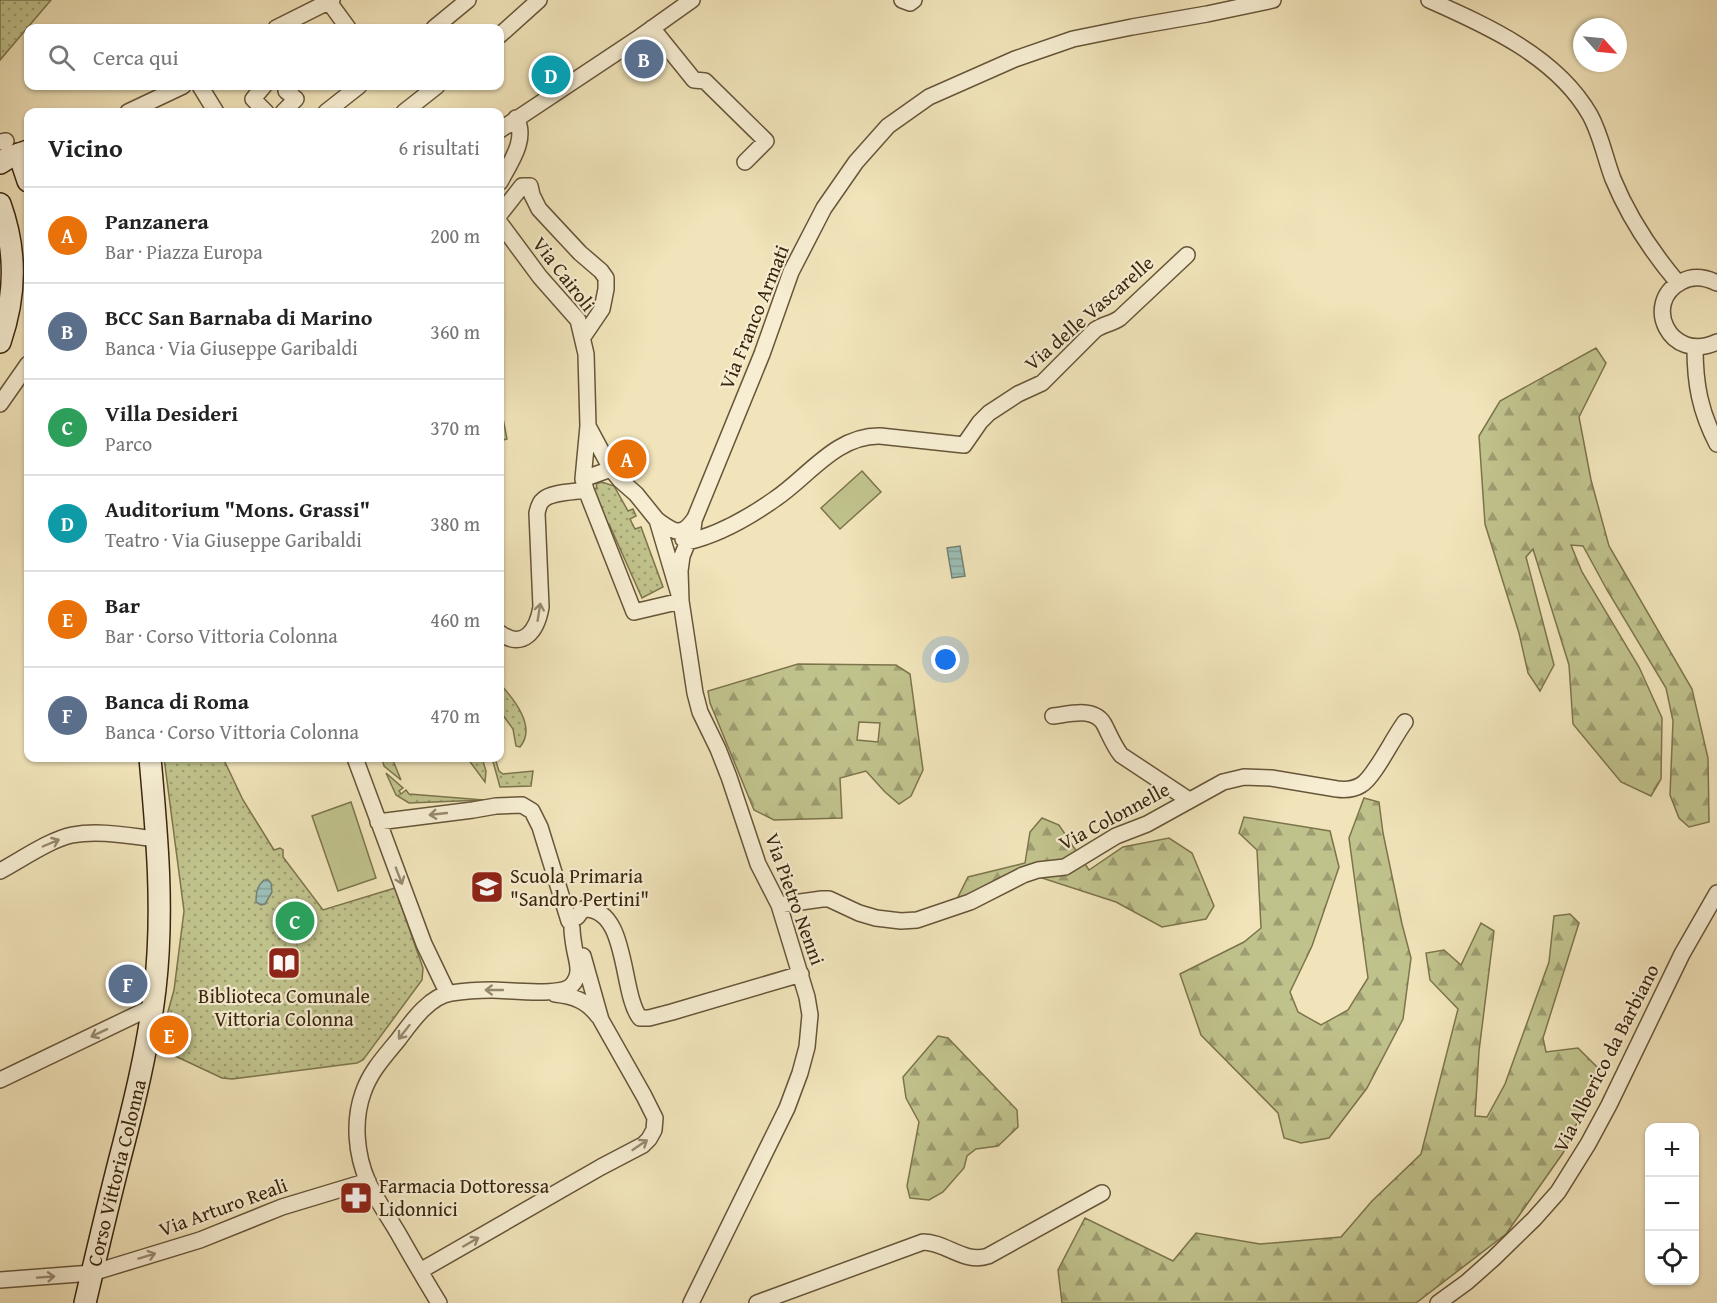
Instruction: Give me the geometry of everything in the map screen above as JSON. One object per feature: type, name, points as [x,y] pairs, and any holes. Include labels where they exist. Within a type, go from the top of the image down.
[{"type":"main road","points":[[11,150],[24,174]]},
{"type":"main road","points":[[0,204],[8,231],[13,264],[10,304],[0,342]]},
{"type":"main road","name":"Corso Vittoria Colonna","points":[[85,1303],[145,1056],[152,1007],[160,917],[157,839],[150,762]]},
{"type":"street","points":[[439,24],[468,0]]},
{"type":"street","points":[[504,31],[539,0]]},
{"type":"street","points":[[504,127],[692,0]]},
{"type":"street","points":[[902,0],[910,3],[914,0]]},
{"type":"street","name":"Via Franco Armati","points":[[681,602],[682,556],[693,529],[694,518],[762,354],[791,272],[824,208],[856,162],[888,126],[929,97],[1015,59],[1073,39],[1207,15],[1273,0]]},
{"type":"street","points":[[1430,0],[1517,44],[1546,66],[1574,93],[1590,114],[1612,176],[1636,227],[1677,283]]},
{"type":"street","points":[[284,24],[330,1],[345,24]]},
{"type":"street","points":[[652,28],[694,80],[705,81],[766,141],[745,162]]},
{"type":"street","points":[[136,108],[169,90]]},
{"type":"street","points":[[202,90],[214,108]]},
{"type":"street","points":[[261,90],[253,99],[262,108]]},
{"type":"street","points":[[287,90],[296,99],[287,108]]},
{"type":"street","points":[[331,108],[353,90]]},
{"type":"street","points":[[411,108],[432,90]]},
{"type":"street","points":[[504,175],[520,141],[521,131],[516,118]]},
{"type":"street","points":[[504,209],[522,186],[530,186],[539,209],[604,275],[607,282],[602,309],[584,337]]},
{"type":"street","name":"Via Cairoli","points":[[504,229],[540,277],[578,320],[584,337],[588,426],[584,485]]},
{"type":"street","name":"Via delle Vascarelle","points":[[687,542],[721,531],[776,499],[834,451],[855,439],[880,436],[964,445],[980,422],[994,408],[1042,383],[1095,330],[1112,324],[1120,318],[1187,255]]},
{"type":"street","points":[[1717,283],[1707,278],[1697,277],[1677,283],[1664,300],[1662,311],[1668,332],[1675,340],[1695,348],[1717,342]]},
{"type":"street","points":[[1695,348],[1695,374],[1700,402],[1717,444]]},
{"type":"street","points":[[0,404],[24,370]]},
{"type":"street","name":"Via Cairoli","points":[[588,426],[620,480],[636,494],[657,520]]},
{"type":"street","points":[[504,636],[509,639],[521,639],[534,630],[539,619],[541,608],[537,513],[543,499],[584,485],[612,469]]},
{"type":"street","points":[[584,485],[634,612],[681,602],[657,520]]},
{"type":"street","points":[[674,532],[690,525],[694,518]]},
{"type":"street","points":[[657,520],[687,542]]},
{"type":"street","name":"Via Pietro Nenni","points":[[681,602],[700,712],[721,758],[759,864],[779,905],[801,974],[810,1015],[807,1047],[787,1108],[691,1303]]},
{"type":"street","points":[[1053,716],[1093,714],[1104,722],[1114,747],[1121,755],[1190,800]]},
{"type":"street","name":"Via Colonnelle","points":[[779,905],[829,899],[858,913],[876,918],[917,920],[970,902],[1023,875],[1038,870],[1065,867],[1116,836],[1147,824],[1223,782],[1244,777],[1279,778],[1346,790],[1360,786],[1371,776],[1406,722]]},
{"type":"street","points":[[356,762],[424,944],[448,994]]},
{"type":"street","points":[[378,822],[496,806],[522,806],[532,811],[576,923],[592,993],[603,1023]]},
{"type":"street","points":[[0,872],[40,848],[70,835],[104,833],[157,839]]},
{"type":"street","name":"Via Alberico da Barbiano","points":[[1438,1303],[1494,1258],[1534,1219],[1563,1185],[1609,1105],[1682,954],[1717,893]]},
{"type":"street","points":[[540,992],[567,989],[573,984],[579,966],[574,948],[576,923],[583,909],[603,915],[612,924],[617,936],[633,1006],[640,1018],[672,1012],[801,974]]},
{"type":"street","points":[[420,1271],[643,1145],[649,1139],[654,1130],[655,1118],[603,1023],[591,1007],[579,998],[540,992],[490,990],[448,994],[437,999],[418,1015],[373,1071],[363,1092],[357,1129],[368,1181],[420,1271],[439,1303]]},
{"type":"street","points":[[0,1080],[152,1007]]},
{"type":"street","name":"Via Arturo Reali","points":[[0,1280],[92,1273],[200,1240],[282,1207],[368,1181]]},
{"type":"street","points":[[757,1303],[923,1242],[937,1244],[967,1257],[988,1256],[1102,1193]]},
{"type":"green space","points":[[0,0],[51,0],[31,24],[24,24],[24,32],[0,60]]},
{"type":"green space","points":[[1596,348],[1606,363],[1579,417],[1591,480],[1609,546],[1692,689],[1708,758],[1709,822],[1689,827],[1679,818],[1670,795],[1673,721],[1666,688],[1583,546],[1571,545],[1582,572],[1639,667],[1662,718],[1661,779],[1651,796],[1621,782],[1573,724],[1569,665],[1533,549],[1526,557],[1554,665],[1540,691],[1528,673],[1519,633],[1485,524],[1479,436],[1500,401]]},
{"type":"green space","points":[[504,424],[507,439],[504,440]]},
{"type":"green space","points":[[862,471],[881,492],[840,529],[821,508]]},
{"type":"green space","points":[[602,482],[614,486],[628,511],[633,509],[636,516],[630,519],[635,529],[641,527],[663,587],[642,598],[609,524],[603,526],[592,489],[597,488],[596,484]]},
{"type":"green space","points":[[798,664],[896,665],[910,674],[923,770],[911,796],[899,804],[866,771],[840,778],[842,818],[774,820],[754,810],[710,703],[708,691]],"holes":[[[859,722],[880,723],[878,742],[857,740]]]},
{"type":"green space","points":[[504,689],[517,705],[525,722],[525,739],[520,747],[516,746],[513,729],[504,717]]},
{"type":"green space","points":[[165,762],[225,762],[243,800],[274,850],[280,848],[283,850],[283,857],[323,910],[395,888],[423,968],[422,980],[363,1060],[357,1063],[232,1079],[222,1078],[158,1048],[174,990],[184,911]]},
{"type":"green space","points":[[383,762],[394,762],[401,780],[384,766]]},
{"type":"green space","points":[[470,762],[483,762],[486,771],[485,782]]},
{"type":"green space","points":[[493,762],[496,762],[499,771],[503,774],[533,771],[531,786],[500,787]]},
{"type":"green space","points":[[386,773],[403,788],[399,791],[401,794],[406,790],[409,794],[484,800],[409,803],[396,795]]},
{"type":"green space","points":[[1364,798],[1379,802],[1383,833],[1411,958],[1403,1019],[1367,1088],[1329,1138],[1301,1143],[1284,1138],[1278,1113],[1201,1035],[1180,974],[1244,942],[1261,928],[1257,850],[1239,833],[1244,817],[1330,831],[1339,867],[1312,946],[1290,992],[1298,1012],[1321,1025],[1348,1010],[1368,978],[1349,838]]},
{"type":"green space","points":[[351,802],[376,878],[338,891],[312,816]]},
{"type":"green space","points":[[1042,818],[1059,825],[1089,870],[1123,847],[1169,838],[1192,853],[1214,906],[1206,919],[1162,927],[1116,902],[1036,876],[964,907],[958,897],[968,877],[1025,863],[1030,832]]},
{"type":"green space","points":[[1570,914],[1579,923],[1543,1038],[1546,1052],[1578,1048],[1601,1071],[1563,1153],[1506,1234],[1416,1303],[1062,1303],[1058,1270],[1085,1218],[1173,1261],[1196,1233],[1260,1244],[1341,1237],[1372,1201],[1421,1154],[1458,1009],[1430,980],[1426,953],[1444,950],[1461,965],[1481,923],[1494,931],[1479,1051],[1475,1116],[1487,1117],[1505,1084],[1549,962],[1554,916]]},
{"type":"green space","points":[[938,1036],[948,1038],[1017,1110],[1018,1127],[998,1146],[976,1149],[967,1156],[964,1168],[943,1192],[929,1200],[910,1198],[907,1186],[919,1122],[906,1098],[903,1077]]},
{"type":"water","points":[[960,546],[965,576],[952,578],[947,548]]},
{"type":"water","points":[[264,880],[271,883],[272,892],[265,904],[261,905],[256,902],[256,896],[258,887]]},
{"type":"place","name":"BCC San Barnaba di Marino","points":[[644,59]]},
{"type":"place","name":"Auditorium \"Mons. Grassi\"","points":[[551,75]]},
{"type":"place","name":"Panzanera","points":[[627,459]]},
{"type":"place","name":"Scuola Primaria \"Sandro Pertini\"","points":[[487,887]]},
{"type":"place","name":"Villa Desideri","points":[[295,921]]},
{"type":"place","name":"Biblioteca Comunale Vittoria Colonna","points":[[284,963]]},
{"type":"place","name":"Banca di Roma","points":[[128,984]]},
{"type":"place","name":"Bar","points":[[169,1035]]},
{"type":"place","name":"Farmacia Dottoressa Lidonnici","points":[[356,1198]]}]
